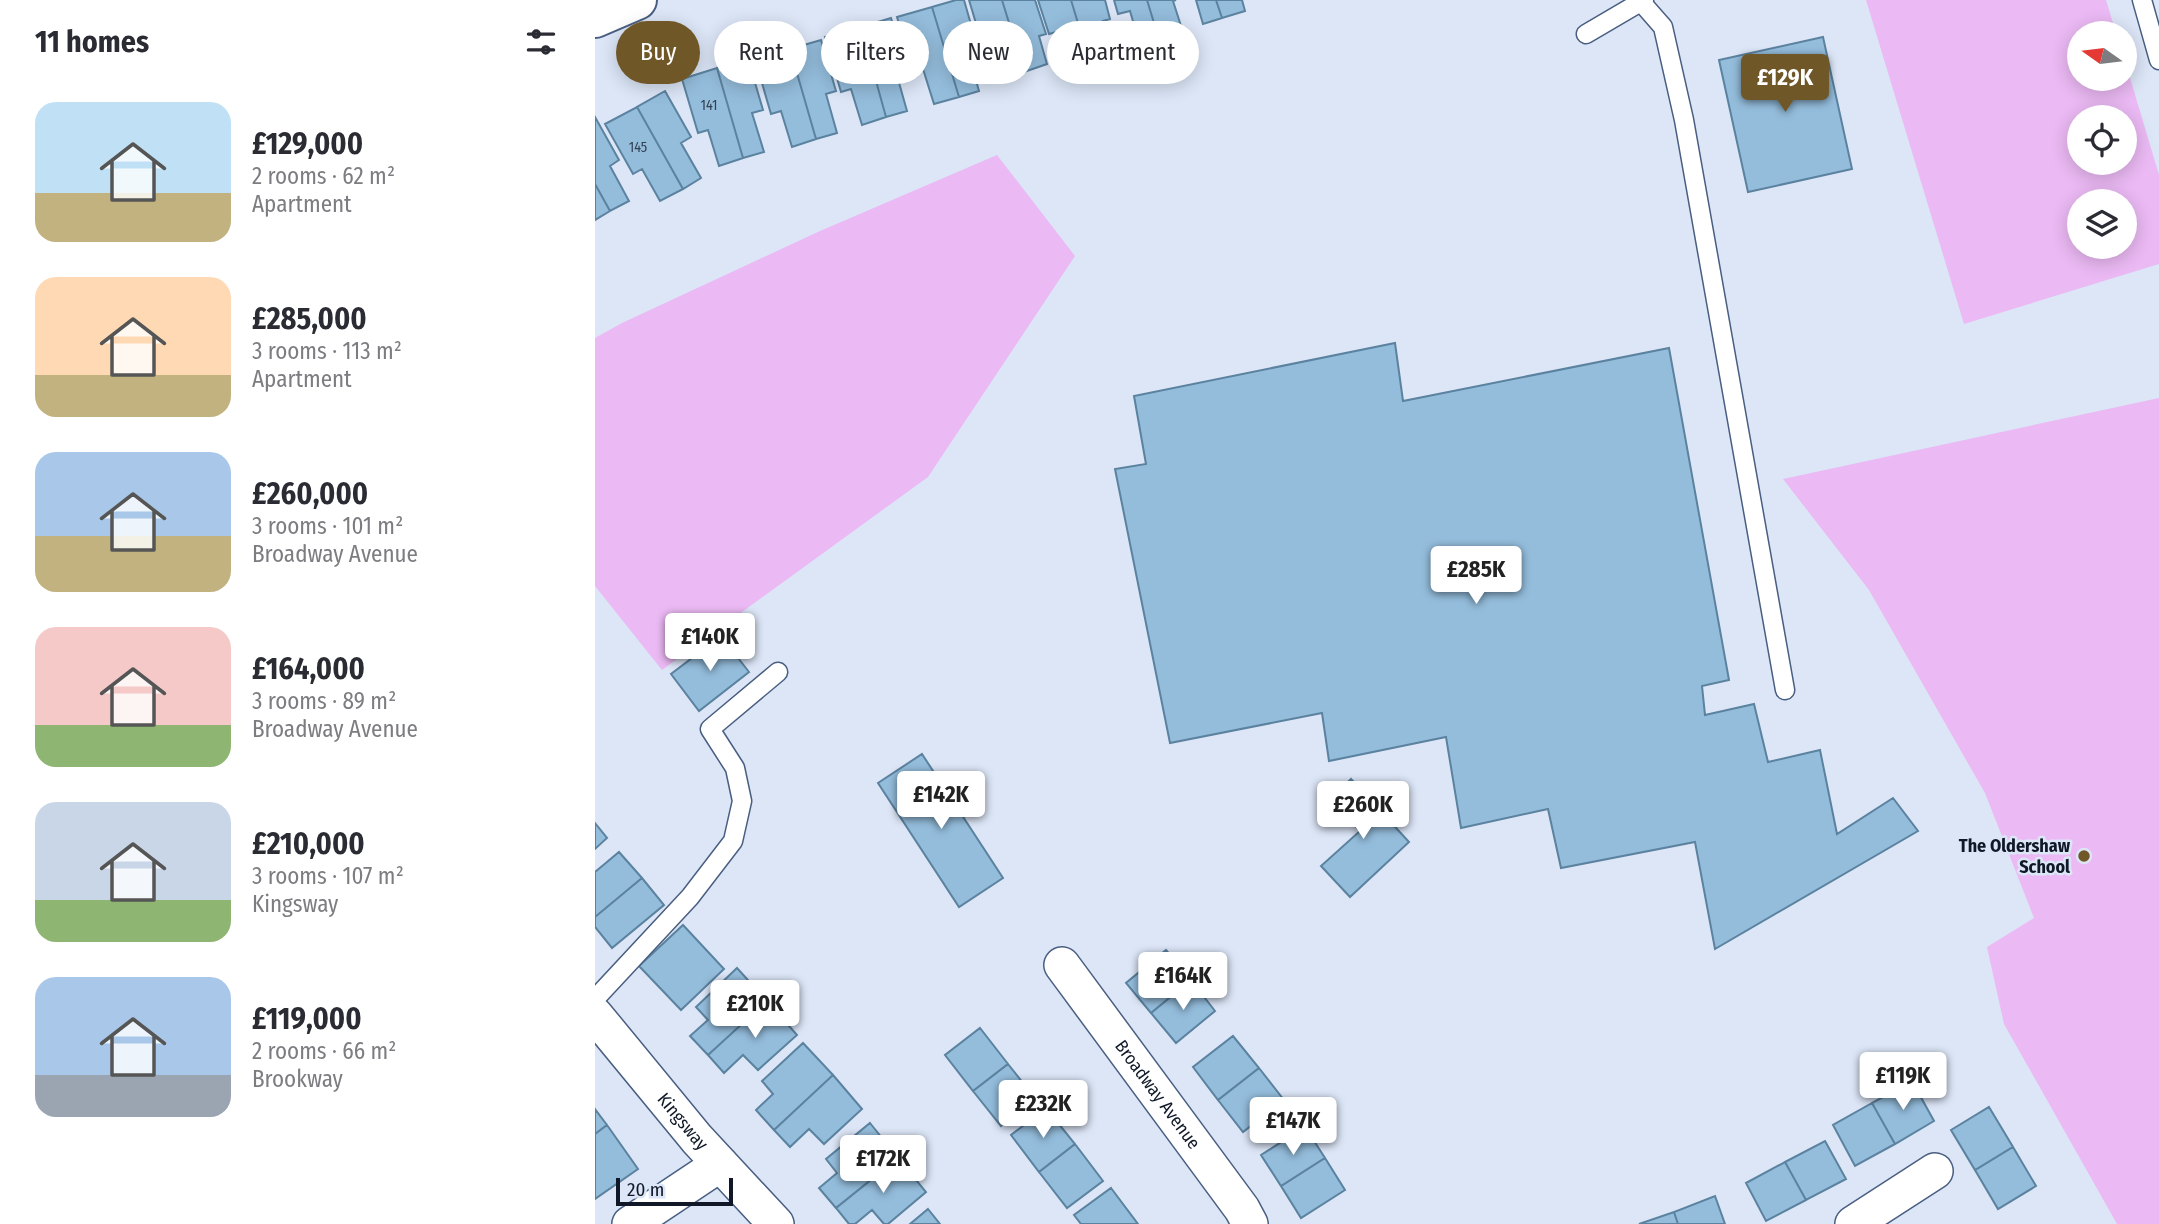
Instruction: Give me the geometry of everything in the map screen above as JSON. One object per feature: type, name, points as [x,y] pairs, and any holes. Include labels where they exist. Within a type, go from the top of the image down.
[{"type":"street","points":[[595,18],[637,0]]},
{"type":"street","name":"Broadway Avenue","points":[[1062,965],[1242,1209],[1250,1224]]},
{"type":"street","name":"Kingsway","points":[[595,1015],[720,1164],[776,1224]]},
{"type":"street","points":[[630,1224],[720,1164]]},
{"type":"street","points":[[1853,1224],[1935,1171]]},
{"type":"lane","points":[[2142,0],[2159,60]]},
{"type":"lane","points":[[1586,34],[1643,1],[1663,27],[1684,120],[1785,691]]},
{"type":"lane","points":[[595,999],[690,897],[733,841],[742,801],[735,768],[710,729],[778,672]]},
{"type":"shaded area","points":[[1866,0],[2106,0],[2112,21],[2067,21],[2067,91],[2134,91],[2159,175],[2159,264],[1964,324]]},
{"type":"shaded area","points":[[997,155],[1075,256],[928,477],[662,670],[595,586],[595,338],[820,231]]},
{"type":"shaded area","name":"The Oldershaw School","points":[[2159,398],[2159,1224],[2117,1224],[2004,1024],[1987,947],[2034,918],[1985,793],[1869,590],[1783,479]]},
{"type":"building","points":[[964,0],[970,21],[943,21],[943,44],[932,7]]},
{"type":"building","points":[[969,0],[1002,0],[1008,21],[975,21]]},
{"type":"building","points":[[1002,0],[1035,0],[1046,34],[1039,36],[1047,64],[1033,69],[1033,21],[1008,21]]},
{"type":"building","points":[[1038,0],[1071,0],[1077,21],[1047,21],[1047,28]]},
{"type":"building","points":[[1071,0],[1105,0],[1110,19],[1077,21]]},
{"type":"building","points":[[1114,0],[1147,0],[1153,21],[1133,21],[1130,11],[1118,14]]},
{"type":"building","points":[[1147,0],[1176,0],[1173,1],[1179,21],[1153,21]]},
{"type":"building","points":[[1196,0],[1216,0],[1222,18],[1203,24]]},
{"type":"building","points":[[1216,0],[1242,0],[1245,11],[1222,18]]},
{"type":"building","points":[[932,7],[943,44],[943,84],[955,84],[959,97],[934,104],[928,84],[929,21],[898,21],[897,17]]},
{"type":"building","points":[[1823,37],[1852,169],[1748,192],[1719,60]]},
{"type":"building","points":[[821,40],[821,84],[834,84],[836,91],[826,94],[837,133],[816,139],[800,84],[807,84],[807,44]]},
{"type":"building","points":[[714,69],[714,84],[722,84],[743,158],[719,166],[708,130],[698,133],[683,84],[700,84],[700,73]]},
{"type":"building","points":[[722,84],[755,84],[763,110],[752,113],[764,152],[743,158]]},
{"type":"building","points":[[762,84],[800,84],[816,139],[792,147],[781,111],[771,114]]},
{"type":"building","points":[[839,84],[877,84],[886,117],[862,125],[851,89],[841,92]]},
{"type":"building","points":[[877,84],[899,84],[907,111],[886,117]]},
{"type":"building","points":[[955,84],[977,84],[979,91],[959,97]]},
{"type":"building","points":[[665,91],[691,137],[681,143],[701,178],[683,189],[637,107]]},
{"type":"building","points":[[637,107],[683,189],[660,201],[642,169],[633,174],[605,124]]},
{"type":"building","points":[[595,117],[619,160],[610,166],[629,201],[610,211],[595,184]]},
{"type":"building","points":[[595,184],[610,211],[595,220]]},
{"type":"building","points":[[1395,343],[1403,401],[1669,348],[1729,680],[1702,686],[1705,715],[1754,704],[1768,762],[1820,750],[1837,834],[1893,798],[1918,831],[1715,949],[1695,842],[1561,868],[1548,809],[1461,828],[1446,737],[1329,761],[1322,713],[1170,743],[1115,469],[1146,464],[1134,396]]},
{"type":"building","points":[[721,636],[749,672],[699,711],[671,674]]},
{"type":"building","points":[[922,754],[1003,878],[959,907],[878,783]]},
{"type":"building","points":[[1351,779],[1409,842],[1350,897],[1321,866],[1360,831],[1330,799]]},
{"type":"building","points":[[595,823],[607,838],[595,849]]},
{"type":"building","points":[[619,852],[642,878],[595,917],[595,872]]},
{"type":"building","points":[[642,878],[664,905],[612,948],[595,927],[595,917]]},
{"type":"building","points":[[683,925],[724,969],[681,1010],[639,966]]},
{"type":"building","points":[[1166,950],[1191,980],[1151,1013],[1126,983]]},
{"type":"building","points":[[737,968],[767,1001],[708,1055],[690,1036],[708,1020],[696,1007]]},
{"type":"building","points":[[1191,980],[1215,1011],[1176,1043],[1151,1013]]},
{"type":"building","points":[[767,1001],[797,1035],[758,1070],[743,1055],[724,1073],[708,1055]]},
{"type":"building","points":[[980,1028],[1008,1064],[973,1091],[945,1055]]},
{"type":"building","points":[[1233,1036],[1259,1068],[1218,1100],[1193,1067]]},
{"type":"building","points":[[803,1043],[833,1075],[774,1130],[756,1110],[773,1094],[762,1081]]},
{"type":"building","points":[[1008,1064],[1035,1098],[1001,1126],[973,1091]]},
{"type":"building","points":[[1259,1068],[1284,1100],[1243,1132],[1218,1100]]},
{"type":"building","points":[[833,1075],[862,1109],[824,1144],[809,1129],[790,1147],[774,1130]]},
{"type":"building","points":[[1912,1081],[1934,1121],[1895,1144],[1872,1103]]},
{"type":"building","points":[[1872,1103],[1895,1144],[1855,1166],[1833,1125]]},
{"type":"building","points":[[1989,1107],[2013,1147],[1975,1170],[1951,1130]]},
{"type":"building","points":[[1046,1108],[1075,1144],[1039,1172],[1011,1135]]},
{"type":"building","points":[[595,1109],[607,1125],[595,1134]]},
{"type":"building","points":[[870,1123],[898,1158],[836,1208],[819,1188],[837,1173],[826,1159]]},
{"type":"building","points":[[607,1125],[638,1169],[595,1199],[595,1134]]},
{"type":"building","points":[[1305,1127],[1325,1158],[1281,1186],[1261,1155]]},
{"type":"building","points":[[1825,1141],[1846,1179],[1806,1200],[1785,1162]]},
{"type":"building","points":[[1075,1144],[1103,1181],[1067,1208],[1039,1172]]},
{"type":"building","points":[[2013,1147],[2036,1186],[1998,1209],[1975,1170]]},
{"type":"building","points":[[898,1158],[926,1192],[888,1224],[884,1224],[872,1210],[855,1224],[849,1224],[836,1208]]},
{"type":"building","points":[[1325,1158],[1345,1190],[1301,1218],[1281,1186]]},
{"type":"building","points":[[1785,1162],[1806,1200],[1766,1221],[1746,1183]]},
{"type":"building","points":[[1111,1188],[1138,1224],[1081,1224],[1074,1215]]},
{"type":"building","points":[[1715,1196],[1725,1224],[1678,1224],[1674,1212]]},
{"type":"building","points":[[928,1209],[940,1224],[910,1224]]},
{"type":"building","points":[[1674,1212],[1678,1224],[1639,1224]]},
{"type":"place","name":"The Oldershaw School","points":[[2084,856]]}]
